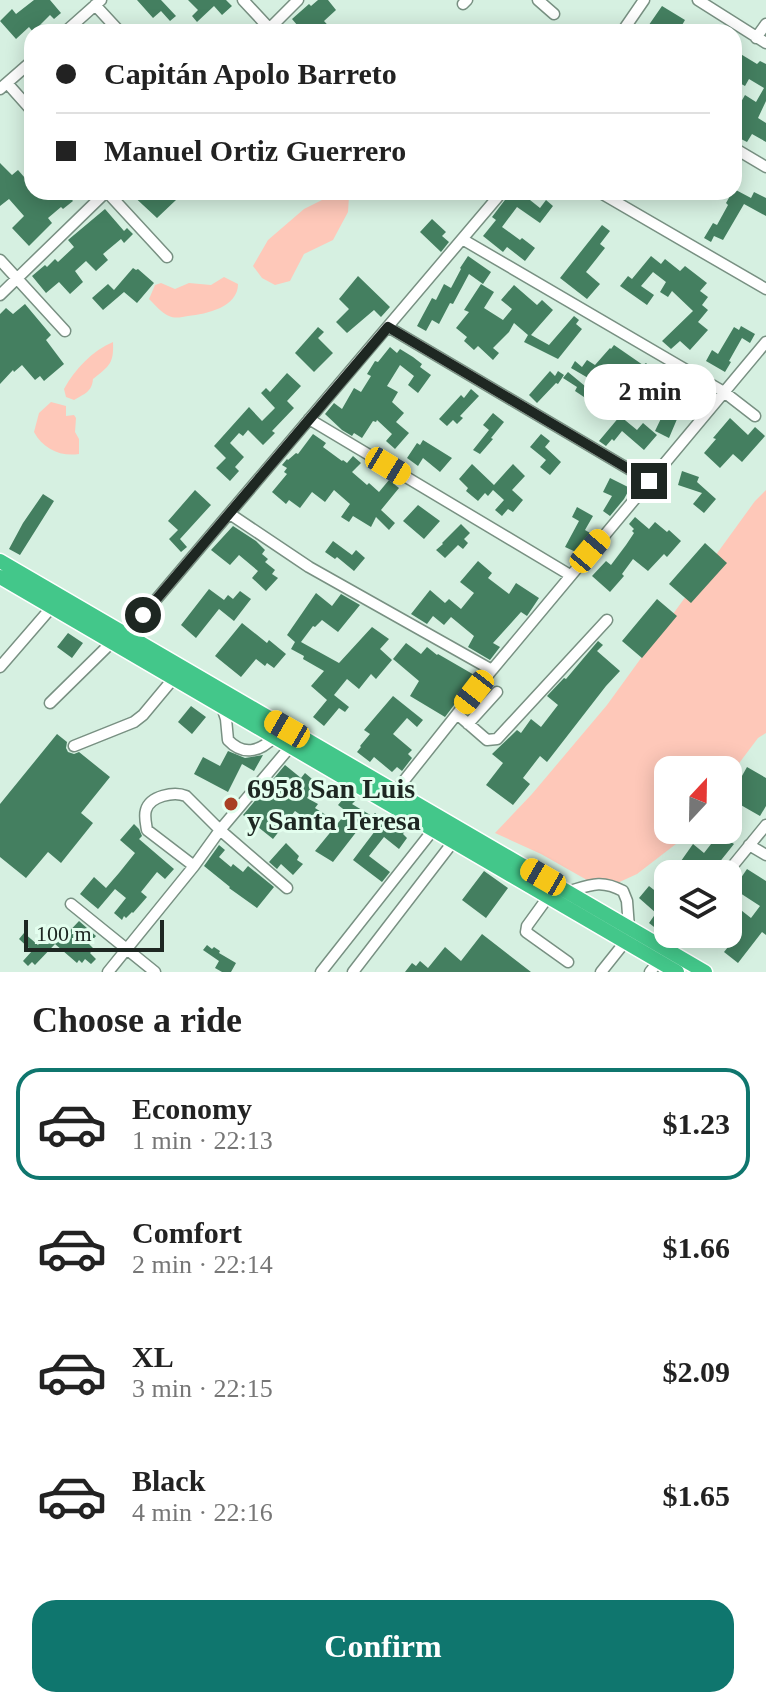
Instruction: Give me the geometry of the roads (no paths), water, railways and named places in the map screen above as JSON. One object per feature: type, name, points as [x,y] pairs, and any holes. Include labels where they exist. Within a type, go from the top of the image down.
[{"type":"highway","points":[[0,561],[567,892],[677,972]]},
{"type":"highway","points":[[0,577],[548,897],[627,935]]},
{"type":"highway","points":[[658,961],[705,972]]},
{"type":"street","points":[[243,0],[262,24]]},
{"type":"street","points":[[273,24],[298,0]]},
{"type":"street","points":[[538,0],[554,14]]},
{"type":"street","points":[[628,24],[644,0]]},
{"type":"street","points":[[698,0],[736,24]]},
{"type":"street","points":[[74,24],[98,3],[114,24]]},
{"type":"street","points":[[742,28],[761,40],[766,24]]},
{"type":"street","points":[[24,68],[3,86],[24,104]]},
{"type":"street","points":[[742,153],[766,167]]},
{"type":"street","points":[[0,295],[99,200]]},
{"type":"street","points":[[114,200],[167,257]]},
{"type":"street","points":[[126,635],[495,200]]},
{"type":"street","points":[[613,200],[766,289]]},
{"type":"street","points":[[462,239],[724,392],[755,416]]},
{"type":"street","points":[[0,260],[65,331]]},
{"type":"street","points":[[388,327],[649,481]]},
{"type":"street","points":[[395,792],[570,575],[766,342]]},
{"type":"street","points":[[309,419],[570,575]]},
{"type":"street","points":[[230,514],[309,567],[492,670]]},
{"type":"street","points":[[0,667],[51,608]]},
{"type":"street","points":[[457,714],[487,740],[493,741],[502,736],[607,620]]},
{"type":"street","points":[[50,703],[111,643]]},
{"type":"street","points":[[74,746],[134,722],[173,679]]},
{"type":"street","points":[[468,724],[497,692]]},
{"type":"street","points":[[222,707],[228,740],[237,748],[247,751],[259,749],[274,737]]},
{"type":"street","points":[[108,972],[290,747]]},
{"type":"street","points":[[194,866],[147,830],[146,808],[152,801],[178,793],[186,796],[287,888]]},
{"type":"street","points":[[737,860],[766,825]]},
{"type":"street","points":[[321,972],[433,830]]},
{"type":"street","points":[[353,972],[453,842]]},
{"type":"street","points":[[749,845],[766,855]]},
{"type":"street","points":[[567,892],[601,883],[623,891],[627,901],[627,935],[601,972]]},
{"type":"street","points":[[548,897],[525,931],[568,962]]},
{"type":"street","points":[[71,904],[155,972]]},
{"type":"place","name":"6958 San Luis y Santa Teresa","points":[[231,804]]}]
